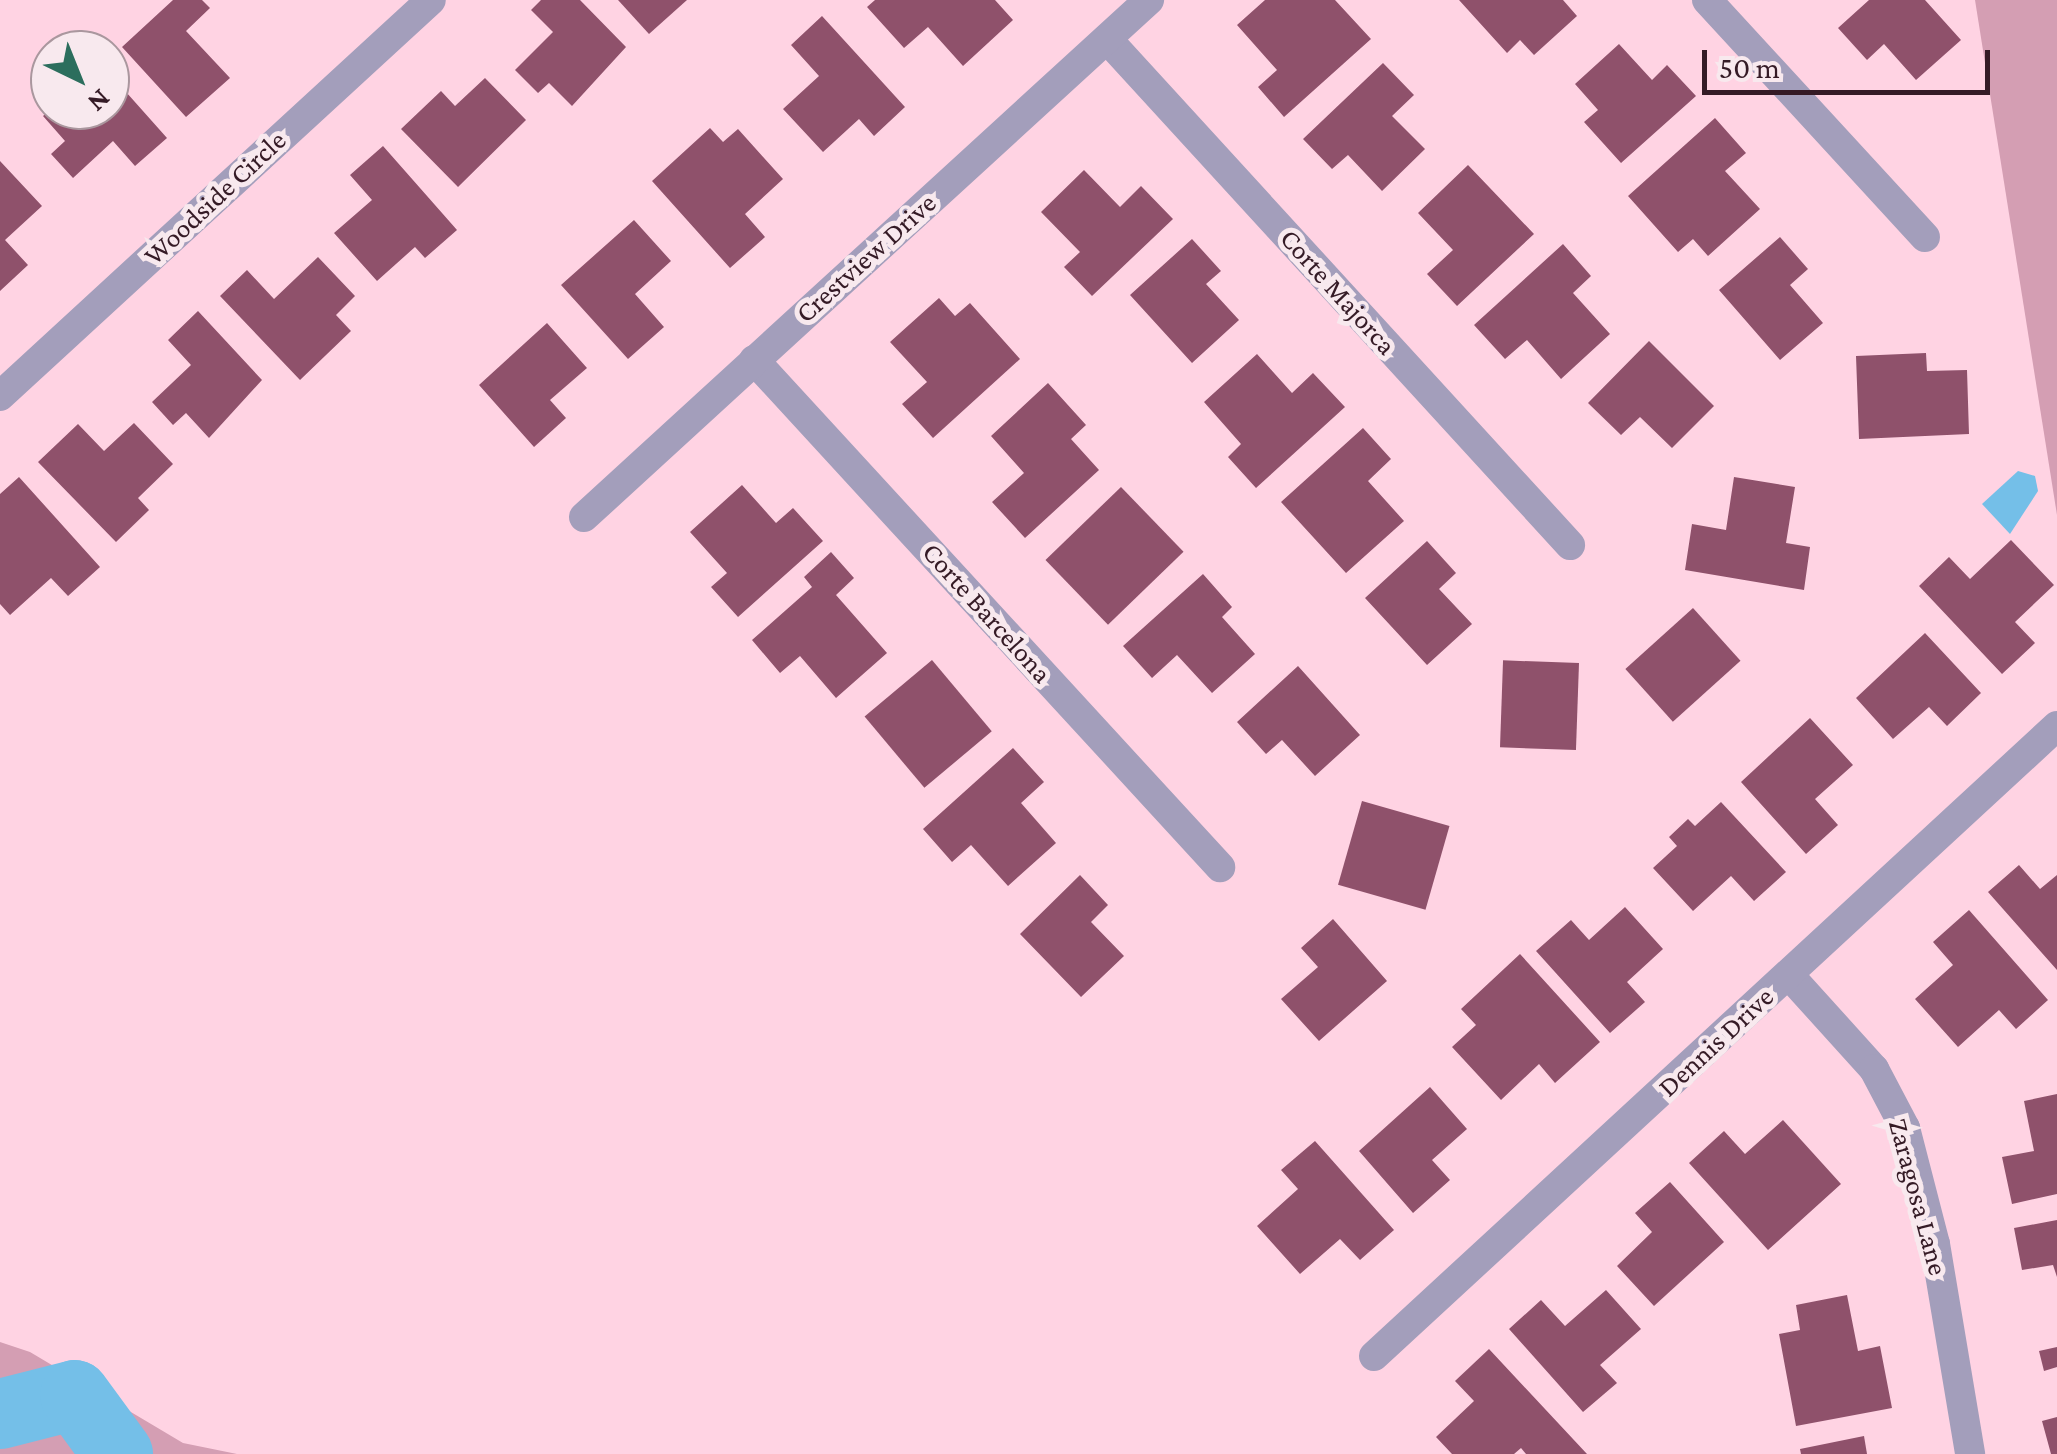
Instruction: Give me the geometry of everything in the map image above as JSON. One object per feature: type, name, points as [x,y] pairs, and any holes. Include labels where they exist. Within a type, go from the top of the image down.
[{"type":"street","name":"Woodside Circle","points":[[0,396],[430,0]]},
{"type":"street","name":"Crestview Drive","points":[[584,518],[1149,0]]},
{"type":"street","points":[[1707,0],[1926,237]]},
{"type":"street","name":"Corte Majorca","points":[[1107,38],[1570,545]]},
{"type":"street","name":"Corte Barcelona","points":[[754,360],[1220,867]]},
{"type":"street","name":"Dennis Drive","points":[[1374,1356],[2057,726]]},
{"type":"street","name":"Zaragosa Lane","points":[[1789,975],[1874,1069],[1905,1128],[1935,1244],[1970,1454]]},
{"type":"shaded area","points":[[1975,0],[2057,0],[2057,515]]},
{"type":"shaded area","points":[[0,1342],[30,1352],[183,1443],[237,1454],[0,1454]]},
{"type":"water","points":[[2018,471],[2035,476],[2038,491],[2010,534],[1982,504]]},
{"type":"building","points":[[173,0],[202,0],[210,8],[186,31],[230,78],[186,117],[130,56],[130,40]]},
{"type":"building","points":[[541,0],[580,0],[626,47],[572,106],[549,83],[538,93],[515,70],[553,32],[531,10]]},
{"type":"building","points":[[618,0],[687,0],[649,34]]},
{"type":"building","points":[[875,0],[995,0],[1013,20],[963,66],[928,27],[904,48],[867,7]]},
{"type":"building","points":[[1265,0],[1335,0],[1371,39],[1284,117],[1258,87],[1277,70],[1237,25]]},
{"type":"building","points":[[1459,0],[1563,0],[1577,16],[1534,55],[1520,40],[1507,53]]},
{"type":"building","points":[[1869,0],[1925,0],[1961,40],[1916,80],[1884,44],[1867,60],[1838,28]]},
{"type":"building","points":[[822,16],[905,107],[874,136],[859,119],[823,152],[783,109],[819,76],[791,45]]},
{"type":"building","points":[[1619,44],[1652,80],[1667,65],[1696,96],[1621,163],[1584,122],[1598,110],[1575,84]]},
{"type":"building","points":[[1383,63],[1414,95],[1392,116],[1425,149],[1382,191],[1348,155],[1332,169],[1303,139]]},
{"type":"building","points":[[485,78],[526,120],[458,187],[401,129],[441,91],[455,106]]},
{"type":"building","points":[[130,96],[167,138],[135,166],[113,141],[73,178],[51,154],[65,141],[55,130],[130,130]]},
{"type":"building","points":[[1715,118],[1746,153],[1725,171],[1760,209],[1708,256],[1693,239],[1678,252],[1628,196]]},
{"type":"building","points":[[710,128],[723,142],[738,129],[783,179],[745,214],[765,237],[730,268],[652,181]]},
{"type":"building","points":[[383,146],[457,230],[425,258],[415,247],[377,281],[334,233],[372,200],[350,175]]},
{"type":"building","points":[[0,161],[42,206],[5,240],[28,265],[0,291]]},
{"type":"building","points":[[1468,165],[1534,234],[1457,306],[1427,274],[1453,250],[1418,213]]},
{"type":"building","points":[[1084,170],[1120,207],[1141,186],[1173,219],[1092,296],[1064,267],[1080,252],[1041,212]]},
{"type":"building","points":[[634,220],[671,261],[635,294],[664,327],[628,359],[561,285]]},
{"type":"building","points":[[1780,237],[1808,269],[1790,285],[1823,323],[1780,360],[1719,290]]},
{"type":"building","points":[[1192,239],[1221,271],[1206,284],[1239,320],[1192,363],[1130,295]]},
{"type":"building","points":[[1563,244],[1591,276],[1573,293],[1610,334],[1561,379],[1527,340],[1505,359],[1474,325]]},
{"type":"building","points":[[318,257],[355,296],[336,315],[351,331],[300,380],[220,296],[247,270],[274,299]]},
{"type":"building","points":[[939,298],[955,316],[970,303],[1020,359],[933,438],[902,404],[927,382],[890,342]]},
{"type":"building","points":[[198,311],[262,380],[209,438],[186,413],[173,425],[152,402],[191,365],[168,340]]},
{"type":"building","points":[[547,323],[587,368],[550,400],[566,418],[534,447],[479,385]]},
{"type":"building","points":[[1649,341],[1714,406],[1672,448],[1640,417],[1621,435],[1588,403]]},
{"type":"building","points":[[1926,353],[1927,371],[1967,370],[1969,434],[1859,439],[1856,356]]},
{"type":"building","points":[[1257,354],[1292,393],[1313,373],[1345,407],[1256,488],[1228,457],[1241,444],[1204,402]]},
{"type":"building","points":[[1048,383],[1086,425],[1071,439],[1099,470],[1025,538],[992,502],[1024,473],[991,436]]},
{"type":"building","points":[[134,423],[173,464],[138,498],[149,510],[116,542],[38,462],[78,424],[104,451]]},
{"type":"building","points":[[1363,428],[1391,459],[1368,481],[1404,521],[1346,573],[1281,502]]},
{"type":"building","points":[[19,477],[100,567],[68,596],[51,578],[10,615],[0,604],[0,494]]},
{"type":"building","points":[[1734,477],[1795,487],[1786,543],[1810,547],[1804,590],[1685,570],[1692,524],[1726,530]]},
{"type":"building","points":[[742,485],[776,523],[793,508],[823,541],[738,617],[711,587],[727,573],[690,532]]},
{"type":"building","points":[[1121,487],[1184,552],[1108,625],[1045,560]]},
{"type":"building","points":[[2011,540],[2054,585],[2015,622],[2035,643],[2002,674],[1919,586],[1949,557],[1970,579]]},
{"type":"building","points":[[1427,541],[1456,573],[1439,589],[1472,624],[1427,665],[1365,598]]},
{"type":"building","points":[[831,552],[854,578],[836,595],[887,653],[836,698],[800,656],[780,673],[752,640],[812,587],[804,577]]},
{"type":"building","points":[[1203,574],[1232,607],[1222,617],[1255,654],[1212,693],[1177,655],[1152,678],[1123,646]]},
{"type":"building","points":[[1693,608],[1741,661],[1673,722],[1625,669]]},
{"type":"building","points":[[1925,633],[1981,693],[1947,726],[1929,707],[1893,739],[1856,698]]},
{"type":"building","points":[[932,660],[992,731],[924,788],[865,717]]},
{"type":"building","points":[[1503,660],[1579,663],[1576,750],[1500,747]]},
{"type":"building","points":[[1298,666],[1360,735],[1315,776],[1282,740],[1266,754],[1237,722]]},
{"type":"building","points":[[1810,718],[1853,765],[1815,799],[1838,825],[1806,854],[1741,782]]},
{"type":"building","points":[[1013,748],[1044,782],[1021,803],[1056,843],[1008,886],[971,845],[952,862],[923,829]]},
{"type":"building","points":[[1362,801],[1449,826],[1425,910],[1338,885]]},
{"type":"building","points":[[1721,802],[1786,872],[1754,901],[1731,876],[1693,911],[1653,868],[1677,846],[1669,837],[1688,819],[1695,826]]},
{"type":"building","points":[[2019,865],[2040,889],[2057,875],[2057,970],[1988,892]]},
{"type":"building","points":[[1080,875],[1108,905],[1091,922],[1124,956],[1081,997],[1020,934]]},
{"type":"building","points":[[1625,907],[1663,949],[1627,982],[1645,1002],[1610,1033],[1536,951],[1571,920],[1589,940]]},
{"type":"building","points":[[1969,910],[2048,1000],[2016,1029],[1999,1010],[1958,1047],[1915,999],[1953,965],[1933,942]]},
{"type":"building","points":[[1333,919],[1387,981],[1319,1041],[1281,999],[1318,967],[1301,948]]},
{"type":"building","points":[[1520,954],[1600,1042],[1555,1083],[1539,1064],[1501,1100],[1452,1047],[1476,1025],[1461,1009]]},
{"type":"building","points":[[1430,1087],[1467,1129],[1432,1160],[1450,1180],[1413,1213],[1359,1151]]},
{"type":"building","points":[[2057,1094],[2057,1194],[2012,1204],[2002,1157],[2034,1151],[2024,1101]]},
{"type":"building","points":[[1783,1120],[1841,1184],[1768,1250],[1689,1163],[1724,1131],[1745,1154]]},
{"type":"building","points":[[1315,1141],[1394,1230],[1360,1260],[1340,1239],[1300,1274],[1257,1226],[1298,1189],[1281,1170]]},
{"type":"building","points":[[1670,1182],[1724,1242],[1654,1306],[1617,1266],[1652,1232],[1635,1213]]},
{"type":"building","points":[[2057,1220],[2057,1277],[2053,1265],[2022,1270],[2014,1228]]},
{"type":"building","points":[[1606,1290],[1641,1329],[1600,1365],[1617,1383],[1583,1412],[1509,1329],[1541,1300],[1565,1326]]},
{"type":"building","points":[[1847,1295],[1858,1351],[1880,1346],[1892,1408],[1796,1426],[1779,1334],[1800,1330],[1796,1305]]},
{"type":"building","points":[[2057,1347],[2057,1367],[2044,1371],[2039,1351]]},
{"type":"building","points":[[1489,1349],[1587,1454],[1526,1454],[1521,1448],[1514,1454],[1452,1454],[1436,1437],[1474,1401],[1455,1381]]},
{"type":"building","points":[[2057,1417],[2057,1454],[2051,1454],[2042,1421]]},
{"type":"building","points":[[1864,1436],[1867,1454],[1801,1454],[1800,1449]]},
{"type":"waterway","points":[[0,1414],[75,1395],[118,1454]]}]
